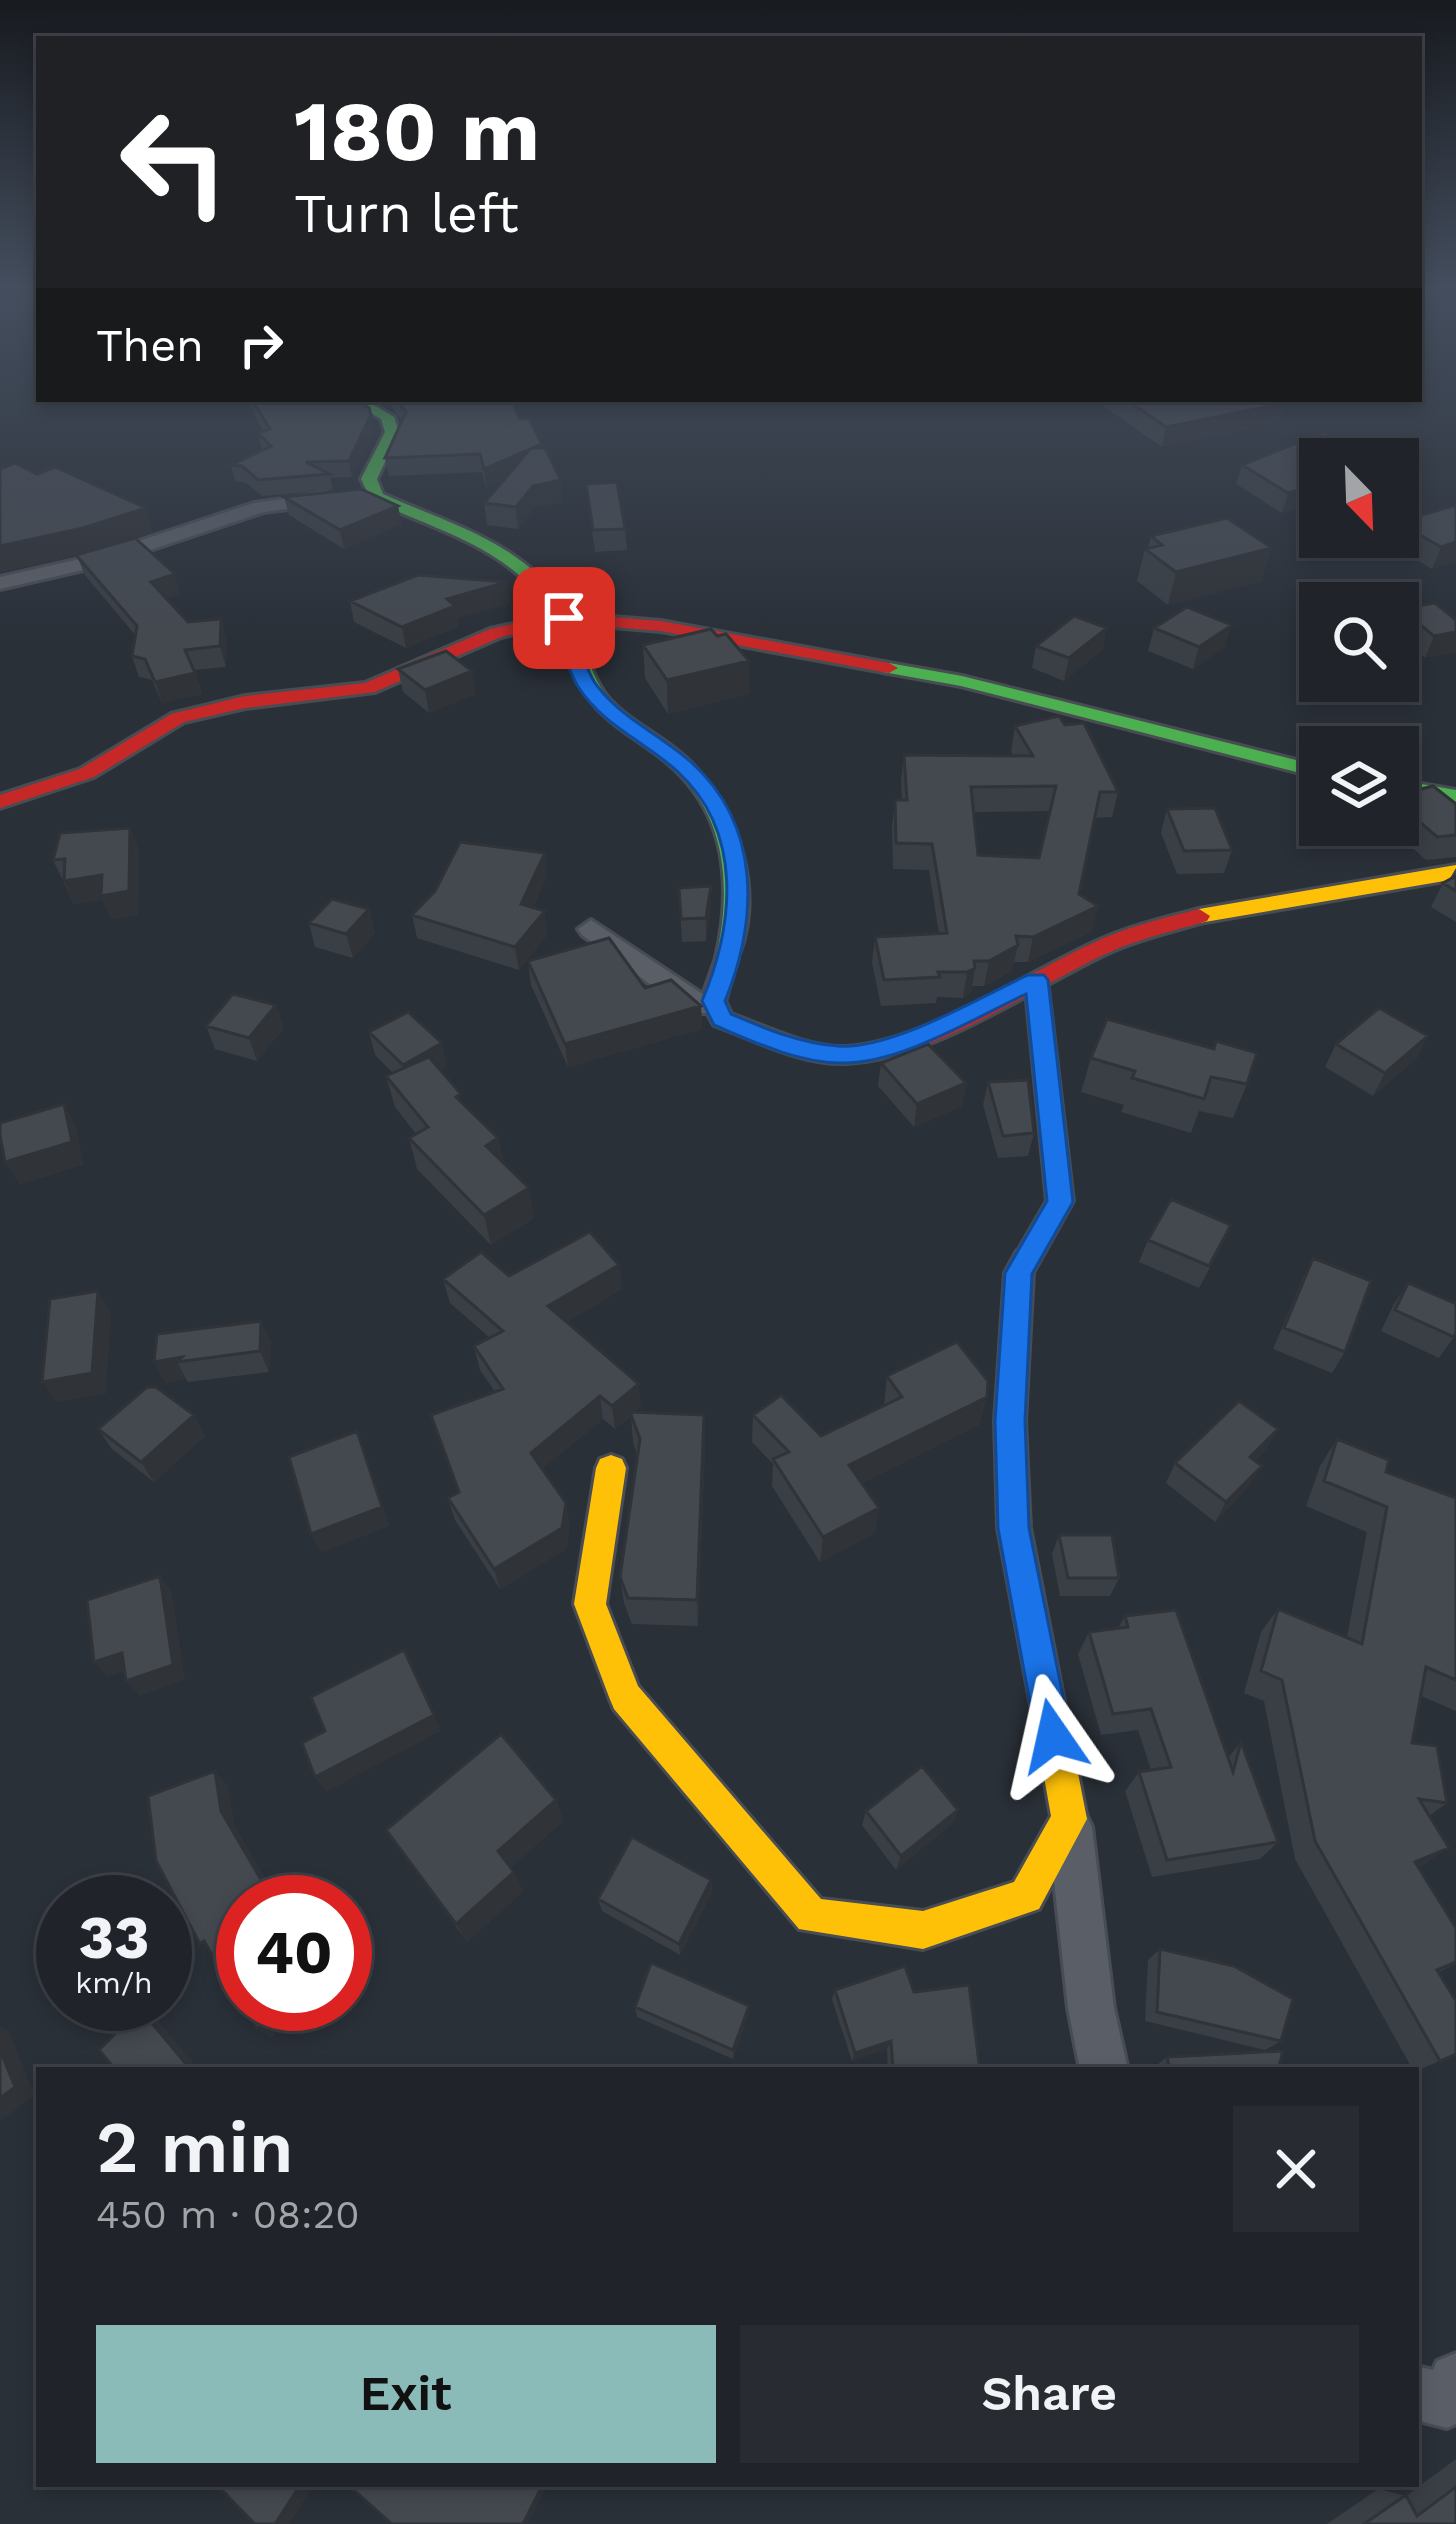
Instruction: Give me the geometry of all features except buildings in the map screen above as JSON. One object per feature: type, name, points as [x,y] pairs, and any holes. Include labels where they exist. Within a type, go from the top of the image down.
[{"type":"street","points":[[366,406],[387,417],[392,432],[369,479],[376,496]]},
{"type":"street","points":[[0,583],[98,561],[261,507],[376,496],[487,541],[537,585],[564,618],[586,684],[616,717],[683,766],[709,794],[733,840],[740,879],[732,956],[713,1001],[722,1019]]},
{"type":"street","points":[[0,802],[87,773],[178,718],[245,702],[369,688],[496,633],[564,618],[661,626],[962,681],[1299,767]]},
{"type":"street","points":[[1419,790],[1456,796]]},
{"type":"street","points":[[591,929],[722,1019],[781,1044],[843,1055],[902,1042],[1105,945],[1202,915],[1456,872]]},
{"type":"street","points":[[1036,980],[1060,1202],[1018,1273],[1010,1421],[1014,1528],[1069,1819],[1091,2008],[1103,2067]]},
{"type":"street","points":[[611,1468],[590,1604],[626,1697],[812,1916],[923,1930],[1026,1896],[1069,1819]]},
{"type":"street","points":[[1419,2393],[1448,2401],[1456,2380]]},
{"type":"traffic: fast","points":[[366,406],[387,417],[392,432],[369,479],[376,497],[476,538],[519,565],[559,611],[588,681],[602,702],[700,784],[725,829],[736,879],[727,958]]},
{"type":"traffic: fast","points":[[889,668],[962,681],[1299,767]]},
{"type":"traffic: fast","points":[[1419,790],[1456,796]]},
{"type":"traffic: fast","points":[[1027,1258],[1060,1201],[1036,980]]},
{"type":"traffic: slow","points":[[1199,916],[1456,872]]},
{"type":"traffic: slow","points":[[611,1468],[590,1604],[626,1697],[812,1916],[923,1930],[1026,1896],[1069,1819],[1052,1727]]},
{"type":"traffic: jam","points":[[0,802],[87,773],[178,718],[245,702],[369,688],[496,633],[564,618],[661,626],[889,668]]},
{"type":"traffic: jam","points":[[727,958],[713,1001],[722,1019],[813,1052],[845,1055],[878,1050],[945,1026],[1106,945],[1199,916]]},
{"type":"traffic: jam","points":[[1027,1258],[1019,1273],[1010,1421],[1014,1528],[1052,1727]]},
{"type":"route","points":[[564,618],[586,684],[616,717],[683,766],[709,794],[733,840],[740,879],[732,956],[713,1001],[722,1019],[781,1044],[843,1055],[902,1042],[1036,980],[1058,1143],[1060,1202],[1018,1273],[1010,1421],[1014,1528],[1053,1736]]}]
